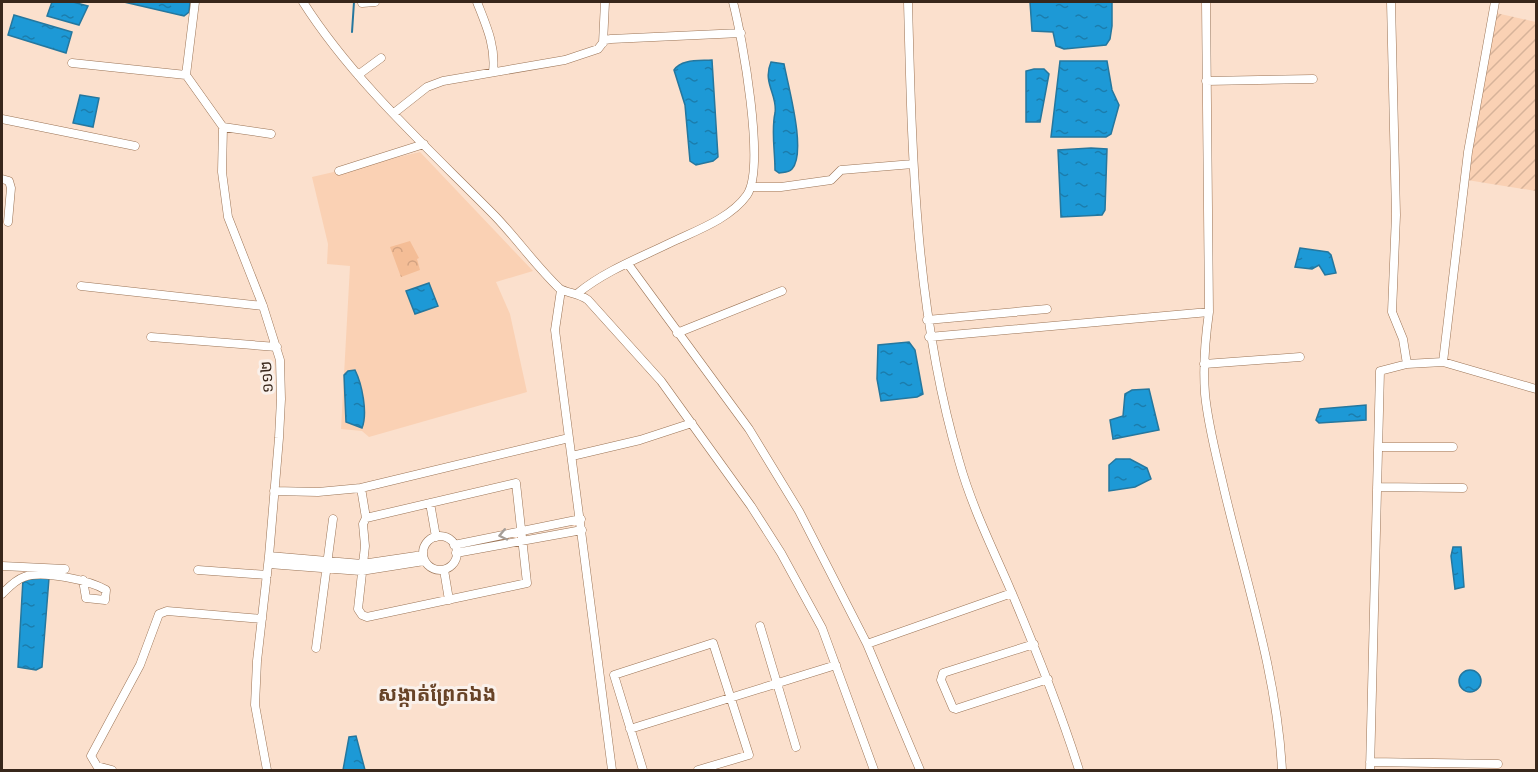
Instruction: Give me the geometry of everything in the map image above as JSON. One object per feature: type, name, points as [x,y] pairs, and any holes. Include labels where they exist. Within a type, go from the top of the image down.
[{"type":"street","points":[[195,2],[186,75],[223,127],[272,134]]},
{"type":"street","points":[[303,2],[329,43],[358,75],[512,234],[561,290],[578,293],[641,357],[692,423],[781,553],[822,628],[874,771]]},
{"type":"street","points":[[362,3],[375,2]]},
{"type":"street","points":[[477,2],[489,30],[495,58],[493,72]]},
{"type":"street","points":[[603,43],[604,2]]},
{"type":"street","points":[[578,293],[598,278],[727,213],[738,205],[751,187],[752,105],[741,33],[733,2]]},
{"type":"street","points":[[908,2],[913,164],[929,337],[958,461],[971,500],[1048,679],[1079,771]]},
{"type":"street","points":[[1206,2],[1209,312],[1204,364],[1205,397],[1221,475],[1262,632],[1281,737],[1282,771]]},
{"type":"street","points":[[1391,2],[1396,215],[1392,312],[1403,339],[1407,364]]},
{"type":"street","points":[[1443,362],[1468,152],[1495,2]]},
{"type":"street","points":[[394,113],[427,87],[493,72],[565,60],[598,49],[611,39],[741,33]]},
{"type":"street","points":[[358,75],[381,58]]},
{"type":"street","points":[[72,63],[186,75]]},
{"type":"street","points":[[1206,81],[1313,79]]},
{"type":"street","points":[[2,119],[135,146]]},
{"type":"street","name":"១១២","points":[[223,127],[222,172],[228,217],[264,306],[277,347],[282,399],[255,705],[267,771]]},
{"type":"street","points":[[339,171],[424,144]]},
{"type":"street","points":[[751,187],[781,187],[831,180],[841,170],[913,164]]},
{"type":"street","points":[[2,179],[9,181],[6,197],[8,222]]},
{"type":"street","points":[[628,264],[764,451],[799,511],[867,644],[920,771]]},
{"type":"street","points":[[81,286],[264,306]]},
{"type":"street","points":[[561,290],[555,330],[612,771]]},
{"type":"street","points":[[677,333],[782,291]]},
{"type":"street","points":[[927,320],[1047,309]]},
{"type":"street","points":[[929,337],[1209,312]]},
{"type":"street","points":[[151,337],[277,347]]},
{"type":"street","points":[[1204,364],[1300,357]]},
{"type":"street","points":[[1498,764],[1370,766],[1380,371],[1407,364],[1443,362],[1536,389]]},
{"type":"street","points":[[572,456],[640,440],[692,423]]},
{"type":"street","points":[[274,491],[318,492],[361,488],[569,438]]},
{"type":"street","points":[[1378,447],[1453,447]]},
{"type":"street","points":[[361,488],[366,518],[363,524],[365,546],[358,609],[362,615],[367,617],[527,583],[516,483],[366,518]]},
{"type":"street","points":[[1377,487],[1462,488]]},
{"type":"street","points":[[430,503],[436,537]]},
{"type":"street","points":[[316,648],[333,519]]},
{"type":"street","points":[[455,549],[522,531],[580,519]]},
{"type":"street","points":[[455,549],[582,530]]},
{"type":"street","points":[[436,537],[445,538],[455,549],[453,563],[444,570],[432,568],[424,558],[427,542],[436,537]]},
{"type":"street","points":[[269,560],[362,568],[424,558]]},
{"type":"street","points":[[2,566],[65,568]]},
{"type":"street","points":[[198,570],[267,575]]},
{"type":"street","points":[[444,570],[449,600]]},
{"type":"street","points":[[2,594],[21,578],[31,575],[84,580]]},
{"type":"street","points":[[867,644],[1012,593]]},
{"type":"street","points":[[112,771],[98,766],[92,756],[140,665],[159,614],[167,611],[262,619]]},
{"type":"street","points":[[760,626],[796,747]]},
{"type":"street","points":[[643,771],[614,675],[712,643],[749,755],[698,771]]},
{"type":"street","points":[[1034,644],[943,673],[941,680],[953,708],[956,709],[1048,679]]},
{"type":"street","points":[[630,729],[836,665]]},
{"type":"shaded area","points":[[1496,13],[1536,22],[1536,191],[1467,180]]},
{"type":"shaded area","points":[[420,152],[533,271],[496,282],[510,314],[527,392],[369,437],[362,431],[341,429],[350,266],[327,264],[328,244],[312,177]]},
{"type":"green space","points":[[410,241],[419,258],[417,259],[420,270],[401,277],[390,247]]},
{"type":"water","points":[[52,2],[73,2],[88,6],[79,25],[47,16]]},
{"type":"water","points":[[124,2],[190,2],[189,12],[184,16]]},
{"type":"water","points":[[1030,2],[1112,2],[1110,39],[1106,45],[1064,49],[1056,46],[1053,32],[1032,31]]},
{"type":"water","points":[[14,15],[72,32],[66,53],[8,35]]},
{"type":"water","points":[[712,60],[718,157],[713,161],[696,165],[690,161],[685,105],[674,70],[686,62]]},
{"type":"water","points":[[1060,61],[1107,61],[1112,90],[1119,105],[1111,134],[1106,137],[1051,137]]},
{"type":"water","points":[[771,62],[784,64],[797,134],[796,161],[792,169],[779,173],[775,170],[773,127],[775,107],[768,76]]},
{"type":"water","points":[[1044,69],[1049,74],[1040,122],[1026,122],[1026,71]]},
{"type":"water","points":[[80,95],[99,98],[93,127],[73,123]]},
{"type":"water","points":[[1107,149],[1105,210],[1102,215],[1061,217],[1058,150]]},
{"type":"water","points":[[1300,248],[1328,252],[1336,273],[1325,275],[1319,265],[1312,269],[1295,267]]},
{"type":"water","points":[[429,283],[438,306],[415,314],[406,291]]},
{"type":"water","points":[[909,342],[915,350],[923,394],[917,397],[881,401],[877,379],[878,345]]},
{"type":"water","points":[[355,370],[363,399],[362,428],[346,422],[344,375],[348,371]]},
{"type":"water","points":[[1149,389],[1159,430],[1113,439],[1110,420],[1123,416],[1125,394],[1132,390]]},
{"type":"water","points":[[1366,405],[1366,420],[1319,423],[1316,420],[1320,409]]},
{"type":"water","points":[[1116,459],[1130,459],[1147,468],[1151,479],[1135,487],[1109,491],[1109,465]]},
{"type":"water","points":[[1453,547],[1461,547],[1464,587],[1455,589],[1451,556]]},
{"type":"water","points":[[49,578],[42,667],[36,670],[18,667],[23,579]]},
{"type":"water","points":[[1470,670],[1478,673],[1481,681],[1478,689],[1470,692],[1462,689],[1459,681],[1462,673]]},
{"type":"water","points":[[356,736],[365,770],[343,770],[349,737]]},
{"type":"waterway","points":[[352,32],[354,2]]},
{"type":"district","name":"សង្កាត់ព្រែកឯង","points":[[437,694]]}]
